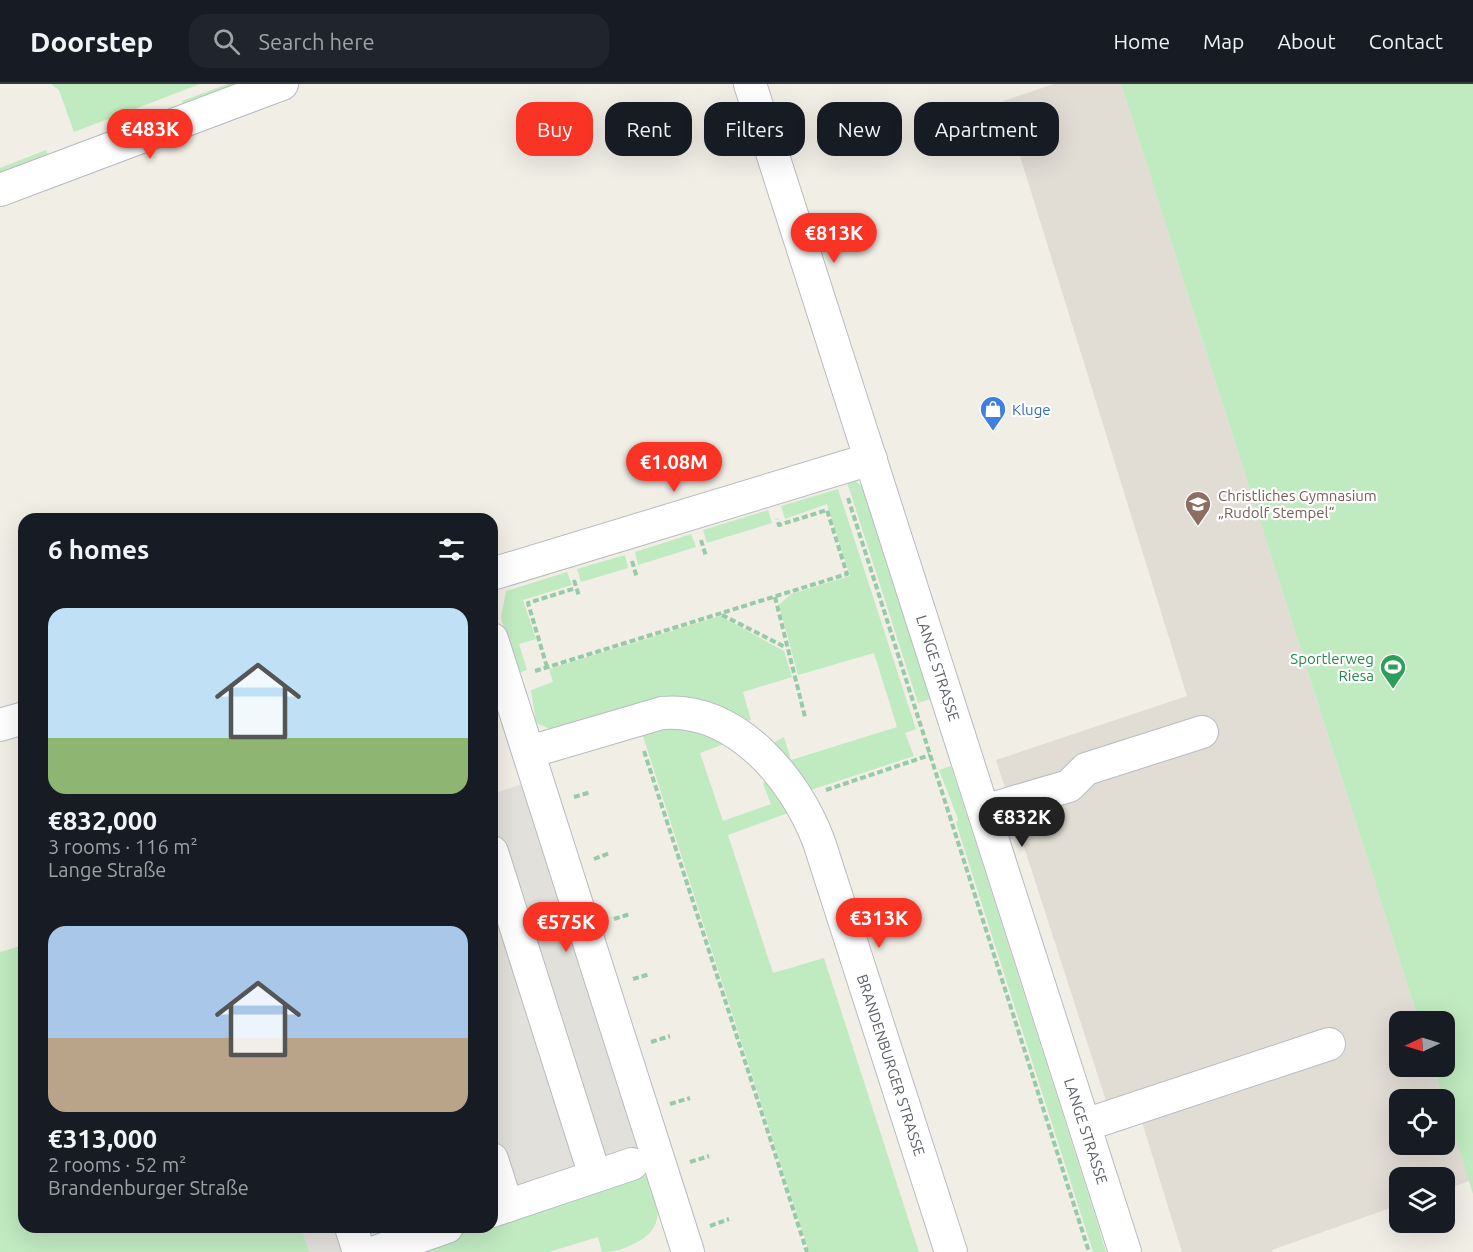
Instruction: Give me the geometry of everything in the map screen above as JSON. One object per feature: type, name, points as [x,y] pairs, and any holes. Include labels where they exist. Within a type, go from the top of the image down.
[{"type":"street","points":[[0,190],[282,84]]},
{"type":"street","name":"LANGE STRASSE","points":[[750,84],[1125,1252]]},
{"type":"street","points":[[498,572],[871,459]]},
{"type":"street","points":[[498,657],[678,1250]]},
{"type":"street","name":"BRANDENBURGER STRASSE","points":[[528,752],[662,713],[682,712],[707,717],[737,734],[764,757],[800,799],[819,842],[951,1252]]},
{"type":"street","points":[[0,725],[18,720]]},
{"type":"street","points":[[984,811],[1069,786],[1086,769],[1202,732]]},
{"type":"street","points":[[498,871],[595,1176]]},
{"type":"street","points":[[1084,1125],[1329,1044]]},
{"type":"street","points":[[499,1209],[632,1164]]},
{"type":"street","points":[[353,1233],[359,1252]]},
{"type":"street","points":[[375,1252],[422,1233]]},
{"type":"path","points":[[839,469],[888,630],[1089,1252]]},
{"type":"path","points":[[768,490],[781,533]]},
{"type":"path","points":[[506,681],[847,574],[827,510],[778,525]]},
{"type":"path","points":[[547,667],[528,603],[576,588],[579,596]]},
{"type":"path","points":[[775,597],[805,717]]},
{"type":"path","points":[[722,614],[786,647]]},
{"type":"path","points":[[634,721],[807,1252]]},
{"type":"path","points":[[800,799],[962,742]]},
{"type":"shaded area","name":"Christliches Gymnasium „Rudolf Stempel“","points":[[1054,84],[1121,84],[1416,1011],[1389,1011],[1389,1077],[1436,1077],[1440,1089],[1389,1089],[1389,1155],[1455,1155],[1455,1136],[1469,1181],[1455,1186],[1455,1167],[1389,1167],[1389,1209],[1272,1250],[1273,1252],[1182,1252],[1134,1096],[1107,1104],[996,760],[1187,696],[1020,156],[1059,156],[1059,102],[1003,101]]},
{"type":"shaded area","points":[[523,784],[647,1170],[498,1217],[498,792]]},
{"type":"shaded area","points":[[303,1233],[451,1233],[398,1252],[309,1252]]},
{"type":"green space","points":[[51,84],[200,84],[74,132],[59,90]]},
{"type":"green space","points":[[228,84],[244,84],[184,107],[182,101]]},
{"type":"green space","name":"Sportlerweg Riesa","points":[[1121,84],[1473,84],[1473,1194],[1455,1137],[1455,1089],[1440,1089],[1436,1077],[1455,1077],[1455,1011],[1416,1011]]},
{"type":"green space","points":[[46,150],[49,157],[0,177],[0,168]]},
{"type":"green space","points":[[855,480],[862,487],[930,699],[918,703],[847,482]]},
{"type":"green space","points":[[838,489],[916,729],[905,733],[914,756],[811,790],[803,788],[771,744],[784,737],[791,760],[897,727],[874,653],[798,675],[779,605],[791,594],[850,576],[827,504],[785,519],[781,506]]},
{"type":"green space","points":[[768,510],[772,523],[707,543],[703,530]]},
{"type":"green space","points":[[691,534],[696,547],[638,565],[635,552]]},
{"type":"green space","points":[[625,555],[628,568],[581,582],[577,569]]},
{"type":"green space","points":[[567,572],[572,585],[523,600],[536,639],[519,644],[527,670],[516,674],[501,617],[506,591]]},
{"type":"green space","points":[[720,616],[784,651],[792,677],[743,692],[751,720],[737,723],[552,730],[536,723],[531,690],[553,682],[549,669]]},
{"type":"green space","points":[[665,717],[730,742],[700,753],[723,821],[771,804],[763,784],[769,777],[793,811],[728,835],[773,973],[824,958],[919,1252],[809,1252],[640,727]]},
{"type":"green space","points":[[951,766],[1106,1252],[1093,1252],[956,823],[958,819],[939,770]]},
{"type":"green space","points":[[18,947],[18,1233],[303,1233],[309,1252],[0,1252],[0,952]]},
{"type":"green space","points":[[647,1170],[658,1209],[654,1227],[648,1234],[639,1241],[612,1251],[602,1252],[598,1237],[549,1252],[398,1252],[419,1240],[443,1233],[498,1233],[498,1217]]},
{"type":"place","name":"Kluge","points":[[993,432]]},
{"type":"place","name":"Christliches Gymnasium „Rudolf Stempel“","points":[[1198,527]]},
{"type":"place","name":"Sportlerweg Riesa","points":[[1393,690]]}]
